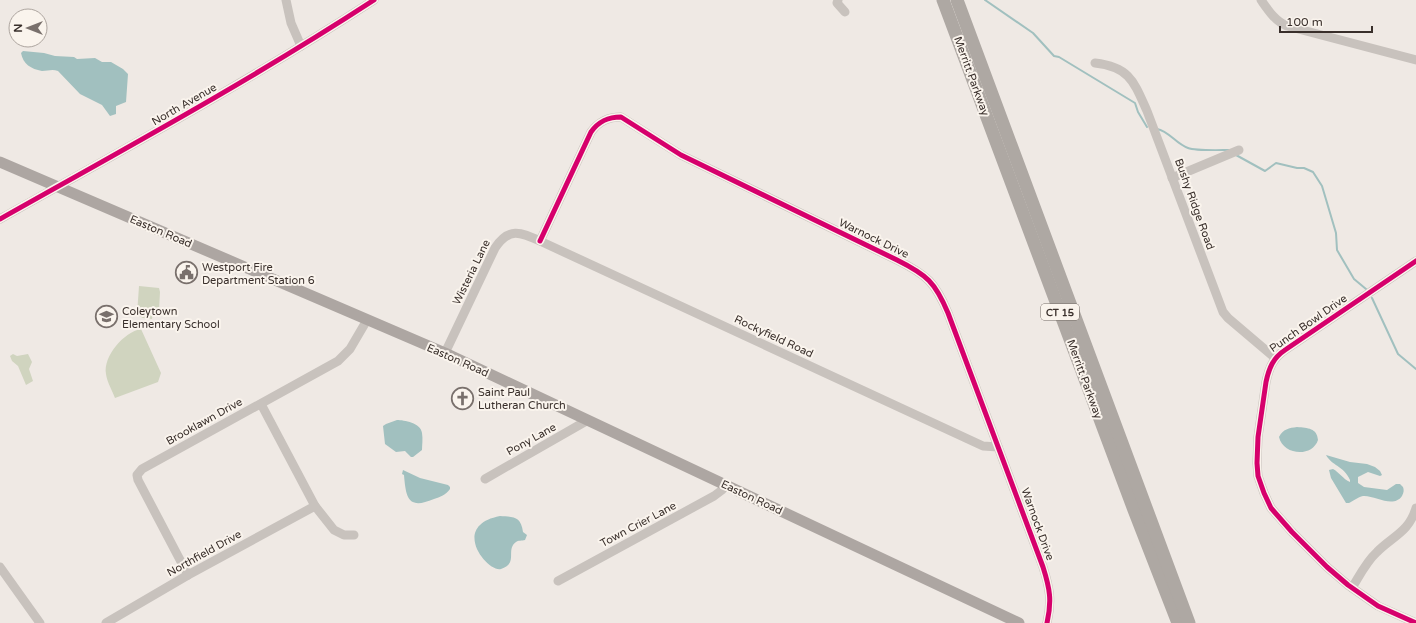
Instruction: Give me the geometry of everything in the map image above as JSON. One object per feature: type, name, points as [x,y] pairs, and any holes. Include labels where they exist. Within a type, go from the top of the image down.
[{"type":"highway","name":"Merritt Parkway","points":[[944,0],[1128,496],[1178,623]]},
{"type":"highway","name":"Merritt Parkway","points":[[957,0],[1189,623]]},
{"type":"main road","name":"Easton Road","points":[[0,162],[445,353],[1019,623]]},
{"type":"street","points":[[286,0],[291,23],[301,46]]},
{"type":"street","name":"North Avenue","points":[[0,219],[198,108],[374,0]]},
{"type":"street","points":[[838,0],[837,3],[845,12]]},
{"type":"street","points":[[1261,0],[1273,17],[1287,26],[1416,60]]},
{"type":"street","name":"Bushy Ridge Road","points":[[1095,63],[1105,64],[1120,70],[1128,75],[1132,80],[1147,111],[1223,312],[1275,358]]},
{"type":"street","name":"Warnock Drive","points":[[540,241],[591,132],[596,125],[603,120],[613,117],[621,117],[681,155],[897,260],[926,276],[938,291],[948,313],[1049,585],[1051,601],[1047,623]]},
{"type":"street","points":[[1172,178],[1235,152]]},
{"type":"street","name":"Wisteria Lane","points":[[445,353],[492,254],[501,240],[506,236],[516,233],[526,234],[540,241]]},
{"type":"street","name":"Rockyfield Road","points":[[540,241],[983,446],[998,447]]},
{"type":"street","name":"Punch Bowl Drive","points":[[1416,261],[1275,358],[1267,376],[1257,449],[1258,476],[1264,493],[1274,512],[1284,524],[1352,588],[1378,606],[1416,623]]},
{"type":"street","name":"Brooklawn Drive","points":[[188,575],[138,480],[137,475],[142,469],[338,362],[350,349],[368,320]]},
{"type":"street","points":[[261,404],[315,506],[334,530],[344,535],[354,536]]},
{"type":"street","name":"Pony Lane","points":[[485,479],[588,420]]},
{"type":"street","name":"Town Crier Lane","points":[[560,579],[714,496],[726,485]]},
{"type":"street","name":"Northfield Drive","points":[[106,623],[188,575],[315,506]]},
{"type":"street","points":[[1352,588],[1374,555],[1407,527],[1416,508]]},
{"type":"street","points":[[0,567],[40,623]]},
{"type":"green space","points":[[139,286],[159,288],[159,310],[157,312],[153,312],[152,319],[143,318],[137,315]]},
{"type":"green space","points":[[141,329],[161,373],[158,382],[115,398],[108,383],[106,374],[108,360],[111,353],[122,340],[134,331]]},
{"type":"green space","points":[[13,354],[17,356],[28,354],[32,362],[29,369],[33,381],[26,385],[18,366],[12,361],[10,356]]},
{"type":"water","points":[[23,51],[44,53],[55,56],[74,57],[77,59],[95,58],[102,62],[111,62],[123,69],[128,74],[126,102],[116,106],[116,114],[110,116],[102,105],[80,94],[58,71],[42,71],[34,69],[28,65],[22,57],[21,53]]},
{"type":"water","points":[[397,420],[415,424],[421,430],[422,450],[413,457],[405,451],[396,452],[385,444],[383,426]]},
{"type":"water","points":[[1289,428],[1308,428],[1316,433],[1318,440],[1315,446],[1310,450],[1304,452],[1292,451],[1286,448],[1282,443],[1279,437],[1282,432]]},
{"type":"water","points":[[1326,455],[1375,467],[1382,475],[1380,476],[1368,472],[1358,477],[1358,483],[1364,487],[1387,490],[1396,484],[1400,484],[1404,489],[1402,496],[1398,500],[1389,501],[1363,496],[1346,503],[1331,478],[1329,470],[1333,469],[1350,482],[1350,480],[1344,471],[1328,459]]},
{"type":"water","points":[[403,470],[420,478],[448,485],[450,489],[445,494],[425,502],[414,502],[410,500],[408,496],[404,475],[402,474]]},
{"type":"water","points":[[500,516],[516,518],[522,527],[523,532],[527,535],[525,540],[517,541],[513,545],[511,560],[501,569],[495,568],[488,564],[476,548],[474,538],[477,529],[485,521]]},
{"type":"waterway","points":[[985,0],[1033,33],[1054,56],[1059,57],[1135,103],[1138,112],[1147,127]]},
{"type":"waterway","points":[[1157,129],[1165,132],[1180,144],[1188,148],[1202,150],[1229,150]]},
{"type":"waterway","points":[[1236,155],[1265,171],[1276,163],[1297,168],[1304,168],[1313,172],[1322,186],[1336,233],[1337,250],[1354,279],[1366,289]]},
{"type":"waterway","points":[[1372,298],[1398,354],[1416,369]]},
{"type":"cycle path","points":[[0,219],[236,85],[374,0]]},
{"type":"cycle path","points":[[540,241],[591,132],[604,120],[621,117],[681,155],[897,260],[923,275],[929,280],[939,294],[948,313],[1043,567],[1050,595],[1047,623]]},
{"type":"cycle path","points":[[1416,261],[1285,350],[1275,360],[1270,368],[1266,382],[1258,437],[1257,463],[1258,476],[1271,508],[1292,532],[1327,567],[1348,585],[1378,606],[1416,623]]},
{"type":"place","name":"Westport Fire Department Station 6","points":[[187,273]]},
{"type":"place","name":"Coleytown Elementary School","points":[[106,317]]},
{"type":"place","name":"Saint Paul Lutheran Church","points":[[462,398]]}]
